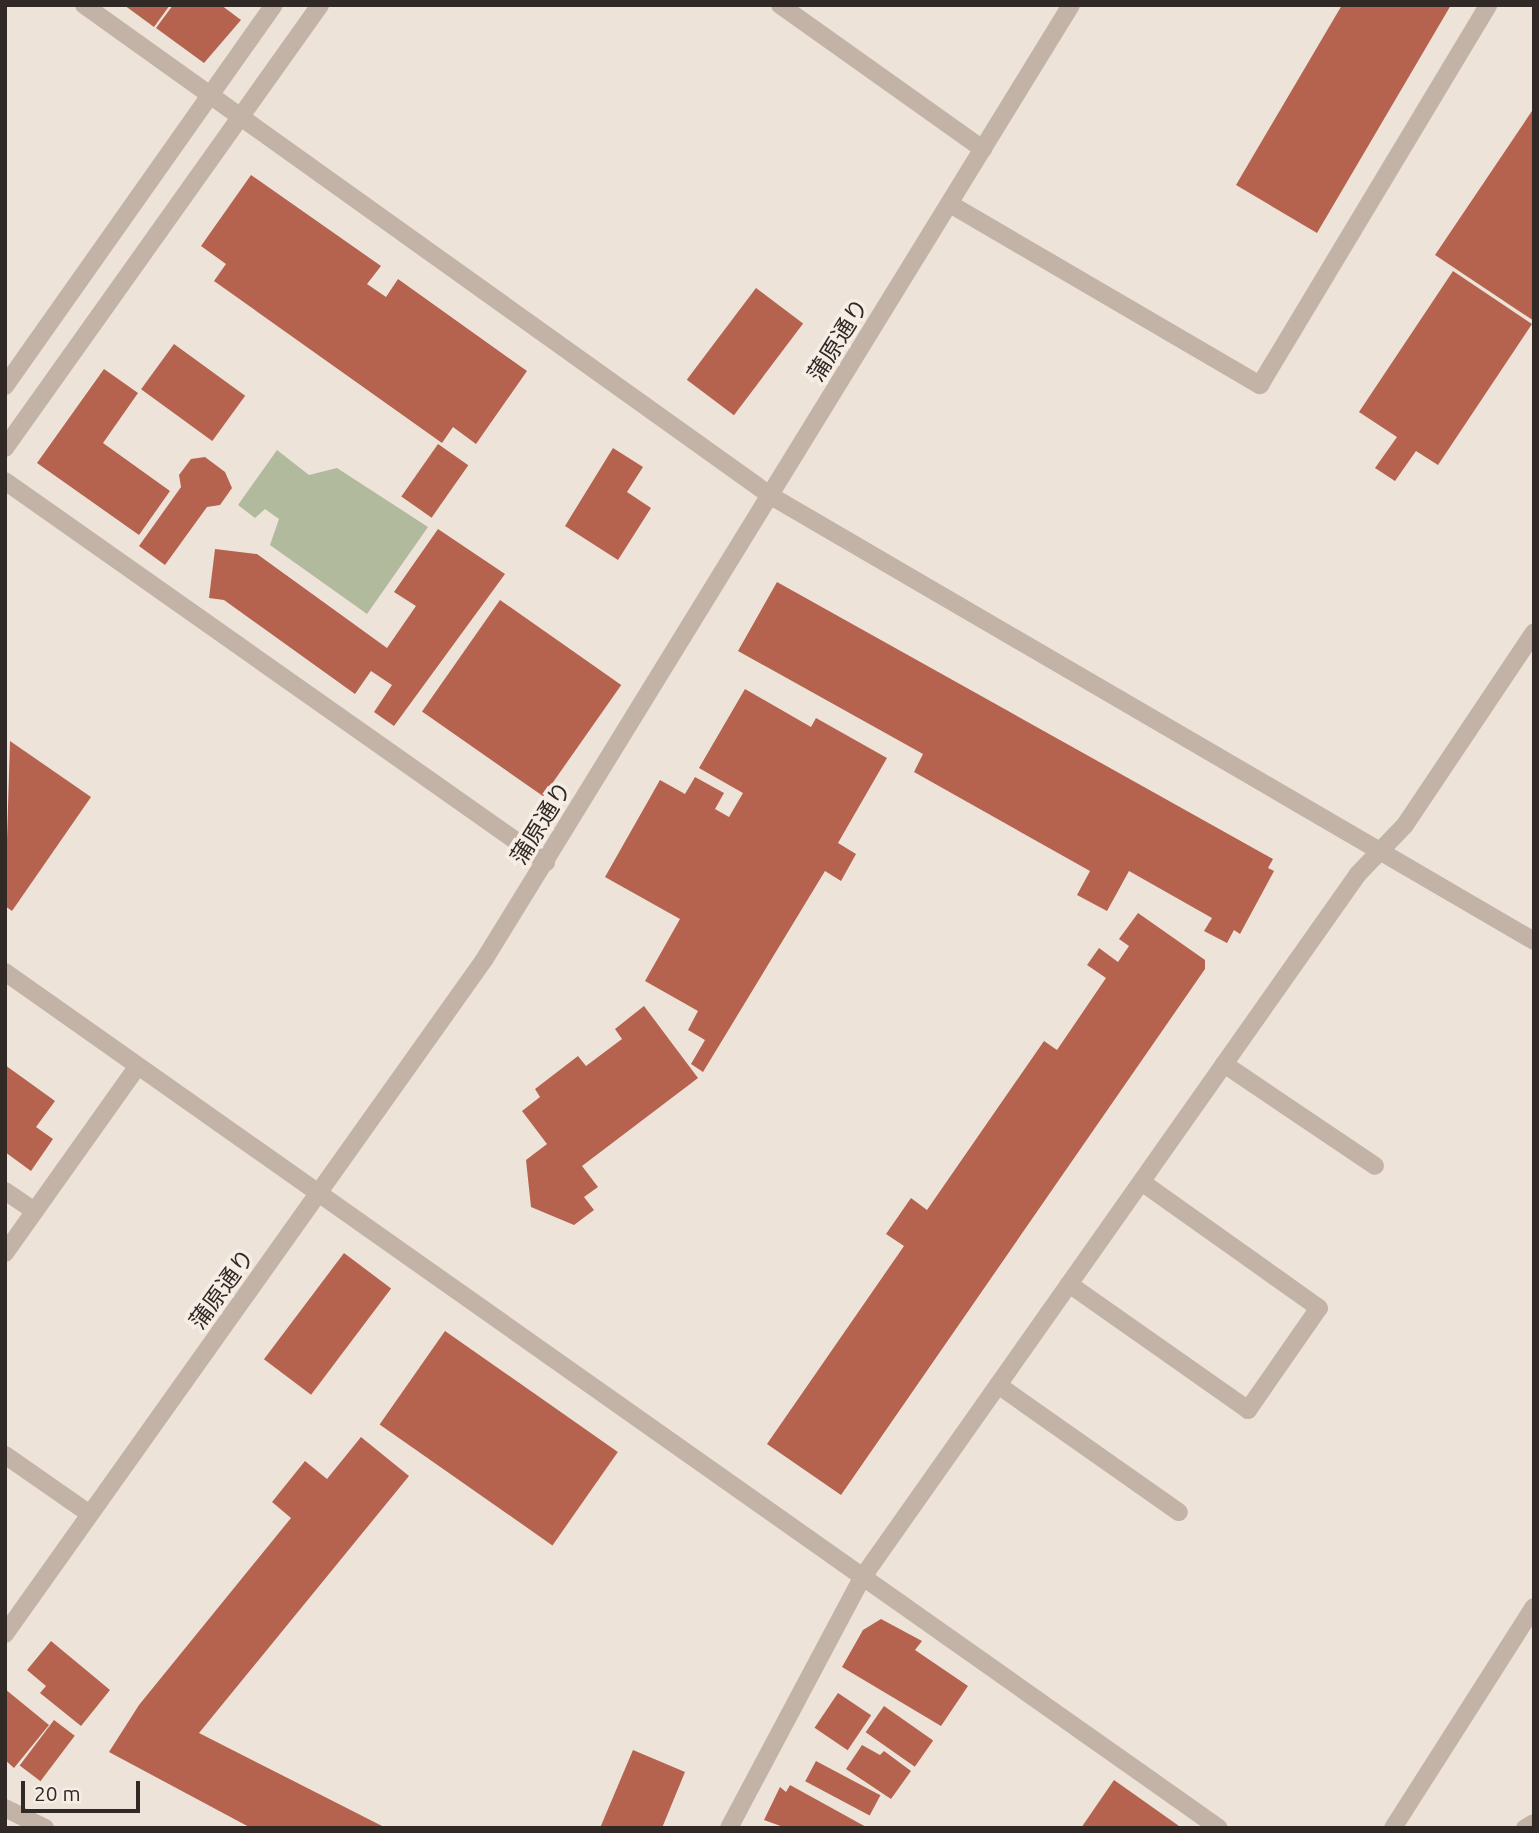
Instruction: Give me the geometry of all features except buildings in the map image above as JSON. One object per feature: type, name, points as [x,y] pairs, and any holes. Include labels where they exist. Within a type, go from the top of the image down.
[{"type":"street","points":[[84,5],[771,496],[1534,941]]},
{"type":"street","points":[[5,386],[274,5]]},
{"type":"street","points":[[5,449],[320,5]]},
{"type":"street","points":[[780,5],[984,149]]},
{"type":"street","name":"蒲原通り","points":[[5,1634],[320,1194],[546,862],[1071,5]]},
{"type":"street","points":[[950,204],[1260,385],[1488,5]]},
{"type":"street","points":[[5,481],[546,862]]},
{"type":"street","points":[[729,1828],[862,1578],[1358,874],[1381,852],[1534,632]]},
{"type":"street","points":[[5,972],[1219,1828]]},
{"type":"street","points":[[1224,1064],[1375,1166]]},
{"type":"street","points":[[5,1253],[138,1066]]},
{"type":"street","points":[[1069,1284],[1248,1410],[1319,1308],[1142,1182]]},
{"type":"street","points":[[5,1191],[35,1211]]},
{"type":"street","points":[[998,1385],[1179,1512]]},
{"type":"street","points":[[5,1455],[90,1514]]},
{"type":"street","points":[[1393,1828],[1534,1607]]},
{"type":"street","points":[[5,1808],[45,1828]]},
{"type":"street","points":[[1525,1828],[1534,1822]]},
{"type":"green space","points":[[277,450],[309,475],[337,468],[428,527],[367,614],[270,545],[279,519],[265,509],[255,518],[238,505]]}]
